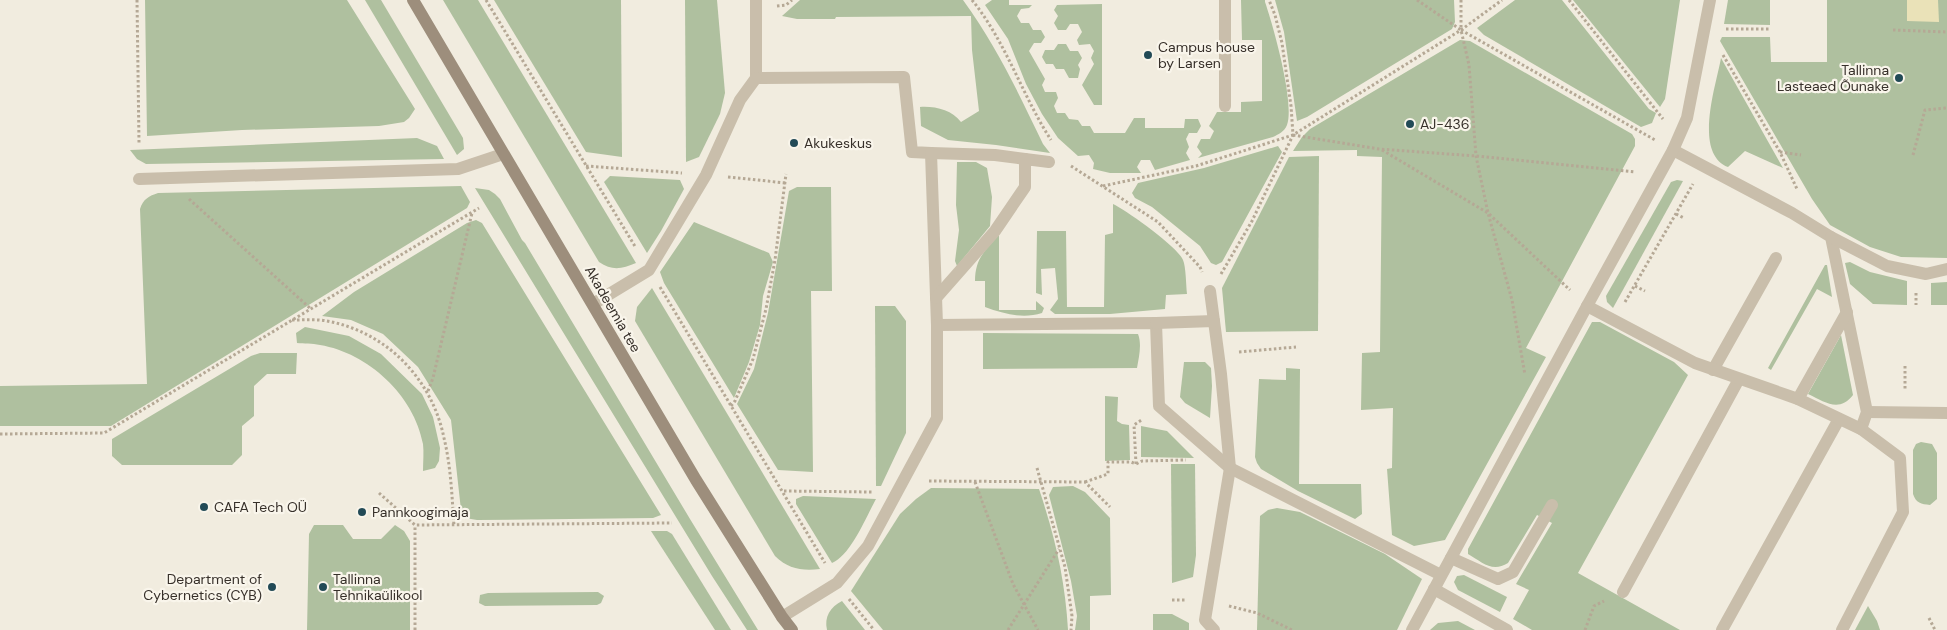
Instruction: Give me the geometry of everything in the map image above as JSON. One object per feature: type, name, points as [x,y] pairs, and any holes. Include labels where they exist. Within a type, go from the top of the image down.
[{"type":"main road","name":"Akadeemia tee","points":[[413,0],[696,480],[792,630]]},
{"type":"street","points":[[593,304],[649,270],[706,175],[740,100],[756,78],[756,0]]},
{"type":"street","points":[[1225,0],[1226,106]]},
{"type":"street","points":[[1412,630],[1586,306],[1673,150],[1687,118],[1710,0]]},
{"type":"street","points":[[756,78],[904,77],[912,152],[995,155],[1049,162]]},
{"type":"street","points":[[1673,150],[1887,266],[1926,274],[1947,269]]},
{"type":"street","points":[[782,617],[837,582],[868,546],[937,418],[937,325],[931,153]]},
{"type":"street","points":[[139,179],[458,169],[503,154]]},
{"type":"street","points":[[936,298],[995,230],[1025,186],[1025,159]]},
{"type":"street","points":[[1831,237],[1848,312],[1867,412],[1861,429]]},
{"type":"street","points":[[1713,370],[1776,258]]},
{"type":"street","points":[[1210,291],[1230,468],[1205,620],[1214,630]]},
{"type":"street","points":[[1586,306],[1695,363],[1798,399],[1861,429],[1900,458],[1903,512],[1842,630]]},
{"type":"street","points":[[1798,399],[1848,312]]},
{"type":"street","points":[[937,325],[1214,321]]},
{"type":"street","points":[[1156,323],[1159,406],[1230,468],[1441,575]]},
{"type":"street","points":[[1623,592],[1739,379]]},
{"type":"street","points":[[1867,412],[1947,413]]},
{"type":"street","points":[[1722,630],[1839,419]]},
{"type":"street","points":[[1451,558],[1498,580],[1513,572],[1552,505]]},
{"type":"street","points":[[1434,589],[1508,630]]},
{"type":"path","points":[[137,0],[139,143]]},
{"type":"path","points":[[486,0],[641,256]]},
{"type":"path","points":[[972,0],[1000,40],[1038,120],[1052,142]]},
{"type":"path","points":[[1210,291],[1252,221],[1292,135],[1291,106],[1282,43],[1269,0]]},
{"type":"path","points":[[1417,0],[1461,30],[1673,150]]},
{"type":"path","points":[[1461,0],[1461,30],[1469,65],[1476,156],[1488,213],[1512,300],[1522,362],[1534,404]]},
{"type":"path","points":[[1103,186],[1196,166],[1292,135],[1461,30],[1502,0]]},
{"type":"path","points":[[1569,0],[1663,118],[1660,125]]},
{"type":"path","points":[[1706,25],[1722,28],[1770,30]]},
{"type":"path","points":[[1706,25],[1780,152],[1800,195],[1792,213]]},
{"type":"path","points":[[1893,30],[1947,32]]},
{"type":"path","points":[[1914,155],[1925,110],[1947,108]]},
{"type":"path","points":[[1653,140],[1656,132]]},
{"type":"path","points":[[1292,135],[1379,149],[1476,156],[1659,175]]},
{"type":"path","points":[[1379,149],[1488,213],[1586,306]]},
{"type":"path","points":[[1780,152],[1801,155]]},
{"type":"path","points":[[1049,162],[1065,162],[1158,222],[1200,267],[1210,291]]},
{"type":"path","points":[[586,166],[786,183]]},
{"type":"path","points":[[731,406],[735,401],[753,359],[766,309],[775,260],[786,174]]},
{"type":"path","points":[[165,178],[311,309]]},
{"type":"path","points":[[1627,299],[1692,186]]},
{"type":"path","points":[[0,434],[104,433],[479,208]]},
{"type":"path","points":[[428,392],[433,378],[472,212]]},
{"type":"path","points":[[1676,214],[1684,218]]},
{"type":"path","points":[[655,280],[783,491],[826,566]]},
{"type":"path","points":[[1634,286],[1645,291]]},
{"type":"path","points":[[292,320],[325,321],[350,327],[379,341],[408,364],[428,392],[444,437],[454,526]]},
{"type":"path","points":[[1218,353],[1296,347]]},
{"type":"path","points":[[1134,426],[1136,464]]},
{"type":"path","points":[[783,491],[975,482],[1085,482],[1108,474],[1108,462],[1131,462],[1136,464],[1142,461],[1219,459]]},
{"type":"path","points":[[1037,468],[1065,567],[1071,630]]},
{"type":"path","points":[[975,482],[1013,584],[1038,630]]},
{"type":"path","points":[[1085,482],[1110,507]]},
{"type":"path","points":[[379,493],[415,525],[672,523]]},
{"type":"path","points":[[415,525],[415,630]]},
{"type":"path","points":[[1008,630],[1060,548]]},
{"type":"path","points":[[1585,630],[1594,606],[1623,592]]},
{"type":"path","points":[[845,595],[874,630]]},
{"type":"path","points":[[1209,601],[1257,613],[1292,630]]},
{"type":"path","points":[[1929,618],[1935,630]]},
{"type":"green space","points":[[145,0],[347,0],[415,109],[404,122],[379,126],[242,130],[147,136]]},
{"type":"green space","points":[[365,0],[381,0],[463,138],[464,149],[457,155]]},
{"type":"green space","points":[[443,0],[478,0],[636,263],[626,267],[613,268],[599,262]]},
{"type":"green space","points":[[494,0],[621,0],[622,157],[586,152]]},
{"type":"green space","points":[[685,0],[717,0],[725,93],[720,114],[699,157],[686,162]]},
{"type":"green space","points":[[800,0],[963,0],[997,53],[1043,144],[1050,153],[948,140],[921,126],[920,107],[943,110],[953,114],[961,122],[979,111],[972,50],[971,16],[797,19],[782,16]]},
{"type":"green space","points":[[992,0],[1009,0],[1009,5],[1032,5],[1029,8],[1021,9],[1017,16],[1021,23],[1029,23],[1033,30],[1041,30],[1045,37],[1041,43],[1034,43],[1029,51],[1045,79],[1042,85],[1045,92],[1056,92],[1058,98],[1054,106],[1057,113],[1065,113],[1069,119],[1078,120],[1082,126],[1090,126],[1094,133],[1125,133],[1134,118],[1145,118],[1145,128],[1184,128],[1185,119],[1198,119],[1201,126],[1197,133],[1189,133],[1186,139],[1189,147],[1186,153],[1190,160],[1155,170],[1150,160],[1141,160],[1137,167],[1141,173],[1110,173],[1093,169],[1094,163],[1089,155],[1078,156],[1058,138],[1042,114],[1026,84],[1008,39],[985,5]]},
{"type":"green space","points":[[1241,0],[1265,0],[1286,82],[1289,114],[1287,125],[1283,131],[1273,137],[1198,158],[1202,154],[1197,147],[1201,139],[1210,139],[1214,131],[1209,126],[1217,112],[1241,112],[1241,102],[1262,101],[1262,40],[1242,40]]},
{"type":"green space","points":[[1275,0],[1454,0],[1455,22],[1452,29],[1307,117],[1297,121],[1284,32]]},
{"type":"green space","points":[[1515,0],[1562,0],[1649,109],[1656,113],[1652,123],[1641,127],[1484,35],[1477,28]]},
{"type":"green space","points":[[1573,0],[1680,0],[1665,99],[1660,107]]},
{"type":"green space","points":[[1728,0],[1770,0],[1770,25],[1724,24]]},
{"type":"green space","points":[[1827,0],[1947,0],[1947,258],[1901,257],[1870,247],[1830,225],[1812,199],[1720,41],[1722,37],[1770,37],[1771,62],[1827,62]]},
{"type":"green space","points":[[1102,4],[1102,105],[1094,105],[1082,85],[1094,64],[1091,58],[1094,51],[1090,44],[1079,45],[1077,40],[1082,32],[1078,24],[1070,24],[1066,30],[1058,30],[1054,23],[1058,16],[1054,10],[1057,5]]},
{"type":"green space","points":[[1460,40],[1470,41],[1632,134],[1635,139],[1635,146],[1526,348],[1546,357],[1445,540],[1414,546],[1392,535],[1387,469],[1392,468],[1393,408],[1361,410],[1362,353],[1380,352],[1382,157],[1357,156],[1357,150],[1293,151],[1310,129]]},
{"type":"green space","points":[[1058,44],[1066,44],[1070,51],[1078,51],[1082,58],[1078,65],[1080,69],[1078,78],[1069,78],[1064,69],[1056,69],[1053,64],[1046,64],[1042,57],[1045,50],[1054,50]]},
{"type":"green space","points":[[1721,58],[1783,168],[1745,151],[1728,167],[1717,159],[1711,148],[1709,134],[1712,101]]},
{"type":"green space","points":[[417,138],[437,146],[444,159],[146,164],[137,159],[130,150]]},
{"type":"green space","points":[[1278,146],[1282,152],[1222,262],[1216,265],[1211,263],[1200,246],[1152,207],[1135,198],[1132,193],[1138,183],[1204,168]]},
{"type":"green space","points":[[1319,156],[1318,331],[1226,332],[1222,288],[1289,157]]},
{"type":"green space","points":[[957,162],[976,162],[987,168],[992,197],[990,226],[957,266],[955,261],[959,230],[956,205]]},
{"type":"green space","points":[[610,176],[680,180],[684,189],[647,253],[604,182]]},
{"type":"green space","points":[[1683,181],[1613,308],[1607,302],[1606,296],[1671,182]]},
{"type":"green space","points":[[461,186],[470,202],[467,208],[111,426],[0,426],[0,386],[147,384],[140,209],[149,197],[158,193]]},
{"type":"green space","points":[[797,187],[831,187],[832,291],[811,291],[813,472],[778,470],[737,404],[754,369],[768,313],[789,191]]},
{"type":"green space","points":[[475,188],[489,190],[500,199],[522,240],[758,630],[747,630],[712,576]]},
{"type":"green space","points":[[1113,204],[1151,229],[1179,254],[1184,263],[1187,294],[1166,295],[1165,309],[1110,314],[1055,314],[1050,310],[1058,299],[1055,268],[1041,269],[1042,295],[1036,293],[1037,231],[1066,231],[1067,307],[1104,307],[1105,235],[1113,233]]},
{"type":"green space","points":[[476,220],[482,223],[661,515],[653,518],[477,520],[465,518],[461,510],[451,420],[418,367],[383,334],[351,320],[322,316],[354,292],[467,223]]},
{"type":"green space","points":[[694,222],[769,253],[773,262],[763,296],[760,325],[749,362],[734,398],[664,283],[660,272]]},
{"type":"green space","points":[[999,235],[999,310],[1036,310],[1036,301],[1044,308],[1042,313],[1028,316],[1014,315],[985,307],[985,281],[975,281],[975,273],[982,255]]},
{"type":"green space","points":[[1850,262],[1870,272],[1907,281],[1907,305],[1873,304],[1850,284],[1845,263]]},
{"type":"green space","points":[[1825,265],[1827,265],[1832,297],[1817,289],[1771,370],[1768,368]]},
{"type":"green space","points":[[1947,282],[1947,305],[1931,305],[1931,283]]},
{"type":"green space","points":[[652,288],[820,569],[807,570],[796,568],[785,564],[775,556],[635,321],[637,307]]},
{"type":"green space","points":[[875,306],[895,306],[906,321],[906,433],[881,486],[876,486]]},
{"type":"green space","points":[[1592,322],[1600,322],[1674,362],[1688,375],[1578,573],[1680,630],[1532,630],[1513,619],[1529,590],[1516,584],[1552,523],[1537,515],[1508,563],[1492,567],[1468,554],[1468,549]]},
{"type":"green space","points":[[305,327],[349,336],[381,354],[422,394],[433,417],[440,448],[439,461],[435,468],[423,471],[423,444],[418,426],[410,409],[399,393],[386,379],[355,357],[317,344],[297,343],[296,333]]},
{"type":"green space","points":[[983,333],[1138,334],[1140,346],[1137,368],[983,369]]},
{"type":"green space","points":[[1841,335],[1853,395],[1842,404],[1837,405],[1826,403],[1808,394]]},
{"type":"green space","points":[[260,353],[297,353],[296,374],[267,374],[254,386],[254,416],[242,426],[242,455],[232,465],[122,465],[112,456],[112,439],[251,356]]},
{"type":"green space","points":[[1184,362],[1205,362],[1211,368],[1210,418],[1185,403],[1180,397]]},
{"type":"green space","points":[[1286,368],[1300,369],[1299,484],[1361,484],[1362,514],[1355,519],[1298,491],[1261,469],[1257,463],[1255,457],[1259,379],[1286,380]]},
{"type":"green space","points":[[1105,396],[1118,397],[1117,421],[1129,425],[1130,460],[1105,461]]},
{"type":"green space","points":[[1141,426],[1167,431],[1194,458],[1141,457]]},
{"type":"green space","points":[[1921,442],[1932,444],[1937,453],[1937,499],[1930,505],[1919,502],[1913,494],[1913,450],[1916,444]]},
{"type":"green space","points":[[1171,464],[1195,464],[1196,555],[1193,577],[1172,583]]},
{"type":"green space","points":[[1073,486],[1085,492],[1110,518],[1111,595],[1090,596],[1090,630],[1075,630],[1077,616],[1071,581],[1049,495],[1053,487]]},
{"type":"green space","points":[[931,488],[1039,489],[1058,558],[1068,630],[883,630],[851,591],[900,514]]},
{"type":"green space","points":[[803,496],[876,499],[852,544],[839,559],[832,563],[796,504],[796,499]]},
{"type":"green space","points":[[1277,508],[1300,512],[1385,554],[1422,579],[1397,630],[1257,630],[1260,516],[1268,510]]},
{"type":"green space","points":[[314,525],[343,525],[353,539],[381,539],[395,525],[404,531],[410,541],[410,630],[307,630],[309,534]]},
{"type":"green space","points":[[651,531],[667,531],[672,534],[731,630],[715,630]]},
{"type":"green space","points":[[1464,575],[1507,597],[1500,612],[1458,590],[1454,582],[1457,576]]},
{"type":"green space","points":[[598,592],[604,596],[601,603],[597,605],[485,606],[479,603],[480,595],[488,593]]},
{"type":"green space","points":[[842,601],[865,630],[827,630],[826,621],[829,613],[834,606]]},
{"type":"green space","points":[[1868,606],[1880,630],[1855,630]]},
{"type":"green space","points":[[1153,614],[1172,614],[1189,623],[1189,630],[1153,630]]},
{"type":"green space","points":[[1458,621],[1475,630],[1430,630],[1438,623]]},
{"type":"sand","points":[[1907,0],[1938,0],[1939,22],[1907,21]]},
{"type":"place","name":"Campus house by Larsen","points":[[1148,55]]},
{"type":"place","name":"Tallinna Lasteaed Õunake","points":[[1899,78]]},
{"type":"place","name":"AJ-436","points":[[1410,124]]},
{"type":"place","name":"Akukeskus","points":[[794,143]]},
{"type":"place","name":"CAFA Tech OÜ","points":[[204,507]]},
{"type":"place","name":"Pannkoogimaja","points":[[362,512]]},
{"type":"place","name":"Department of Cybernetics (CYB)","points":[[272,587]]},
{"type":"place","name":"Tallinna Tehnikaülikool","points":[[323,587]]}]
